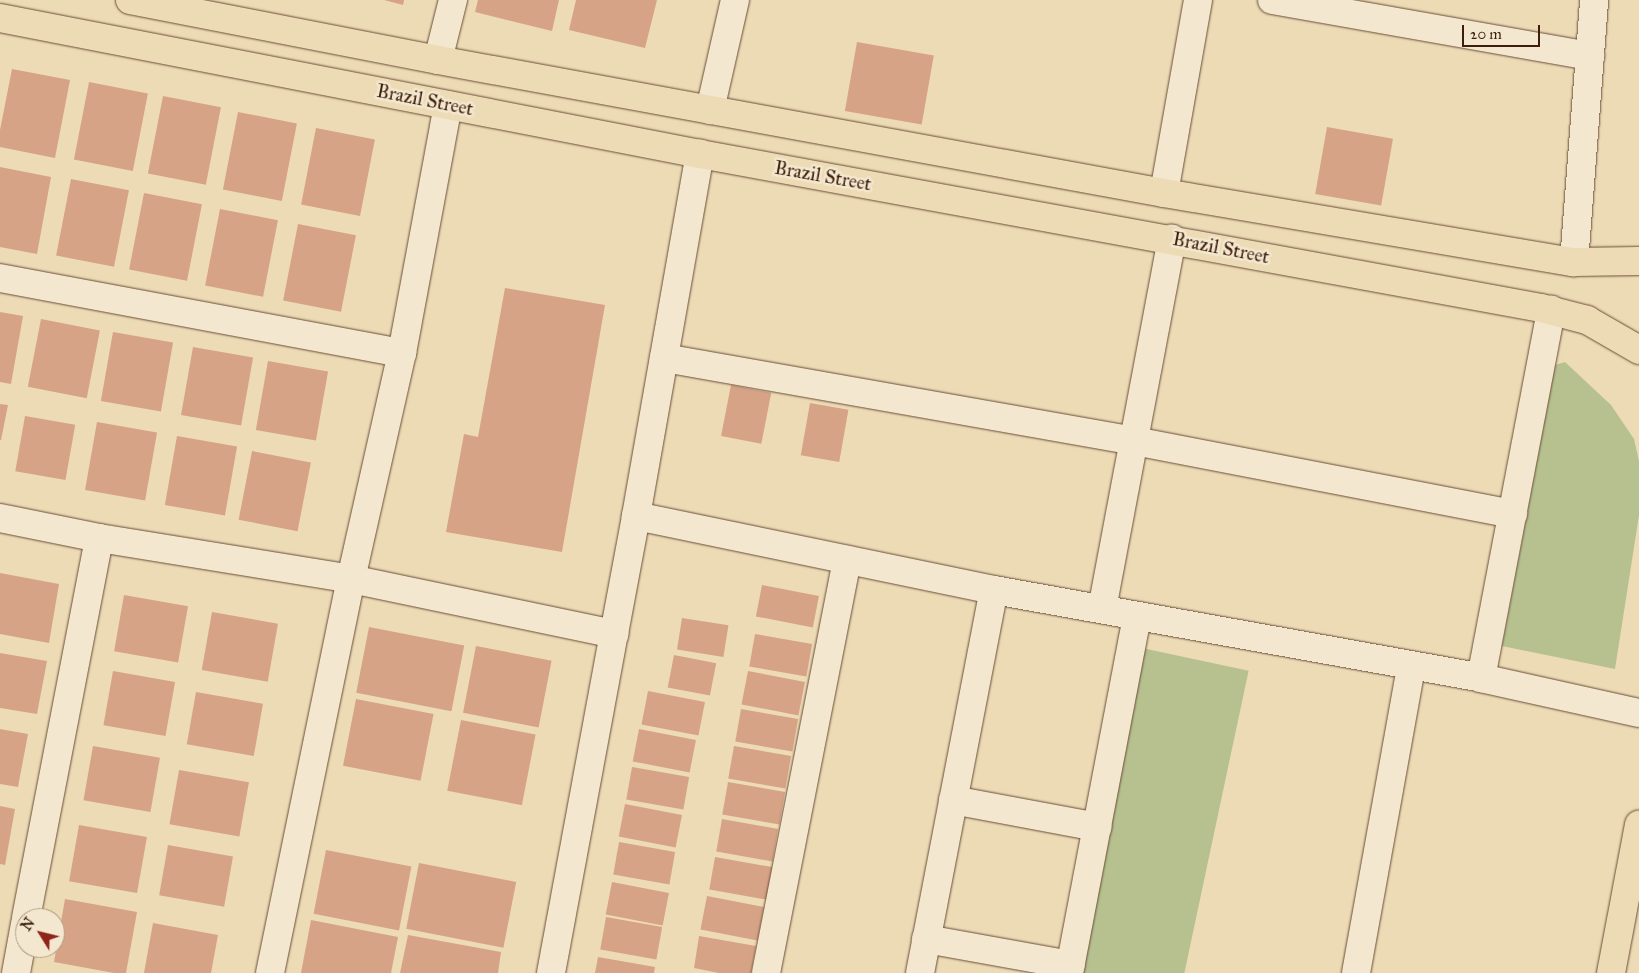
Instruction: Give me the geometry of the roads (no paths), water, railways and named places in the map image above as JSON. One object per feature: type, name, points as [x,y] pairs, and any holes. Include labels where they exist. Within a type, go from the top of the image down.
[{"type":"main road","points":[[130,0],[438,60],[1164,194],[1574,262],[1639,261]]},
{"type":"main road","name":"Brazil Street","points":[[0,18],[700,154],[1551,310],[1587,320],[1639,350]]},
{"type":"main road","points":[[1611,973],[1639,824]]},
{"type":"street","points":[[438,60],[454,0]]},
{"type":"street","points":[[710,110],[735,0]]},
{"type":"street","points":[[1164,194],[1198,0]]},
{"type":"street","points":[[1272,0],[1389,10],[1590,56]]},
{"type":"street","points":[[1574,262],[1594,0]]},
{"type":"street","points":[[270,973],[352,579],[402,353],[448,105]]},
{"type":"street","points":[[551,973],[636,516],[700,154]]},
{"type":"street","points":[[1102,609],[1172,240]]},
{"type":"street","points":[[0,278],[402,353]]},
{"type":"street","points":[[1481,678],[1551,310]]},
{"type":"street","points":[[664,358],[1134,441],[1512,514]]},
{"type":"street","points":[[636,516],[994,590],[1481,678],[1639,713]]},
{"type":"street","points":[[0,518],[99,538],[352,579],[614,634]]},
{"type":"street","points":[[28,908],[99,538]]},
{"type":"street","points":[[766,973],[847,560]]},
{"type":"street","points":[[920,973],[994,590]]},
{"type":"street","points":[[926,938],[1070,969],[1137,616]]},
{"type":"street","points":[[1356,973],[1411,666]]},
{"type":"street","points":[[953,800],[1096,827]]},
{"type":"street","points":[[16,973],[19,958]]}]
